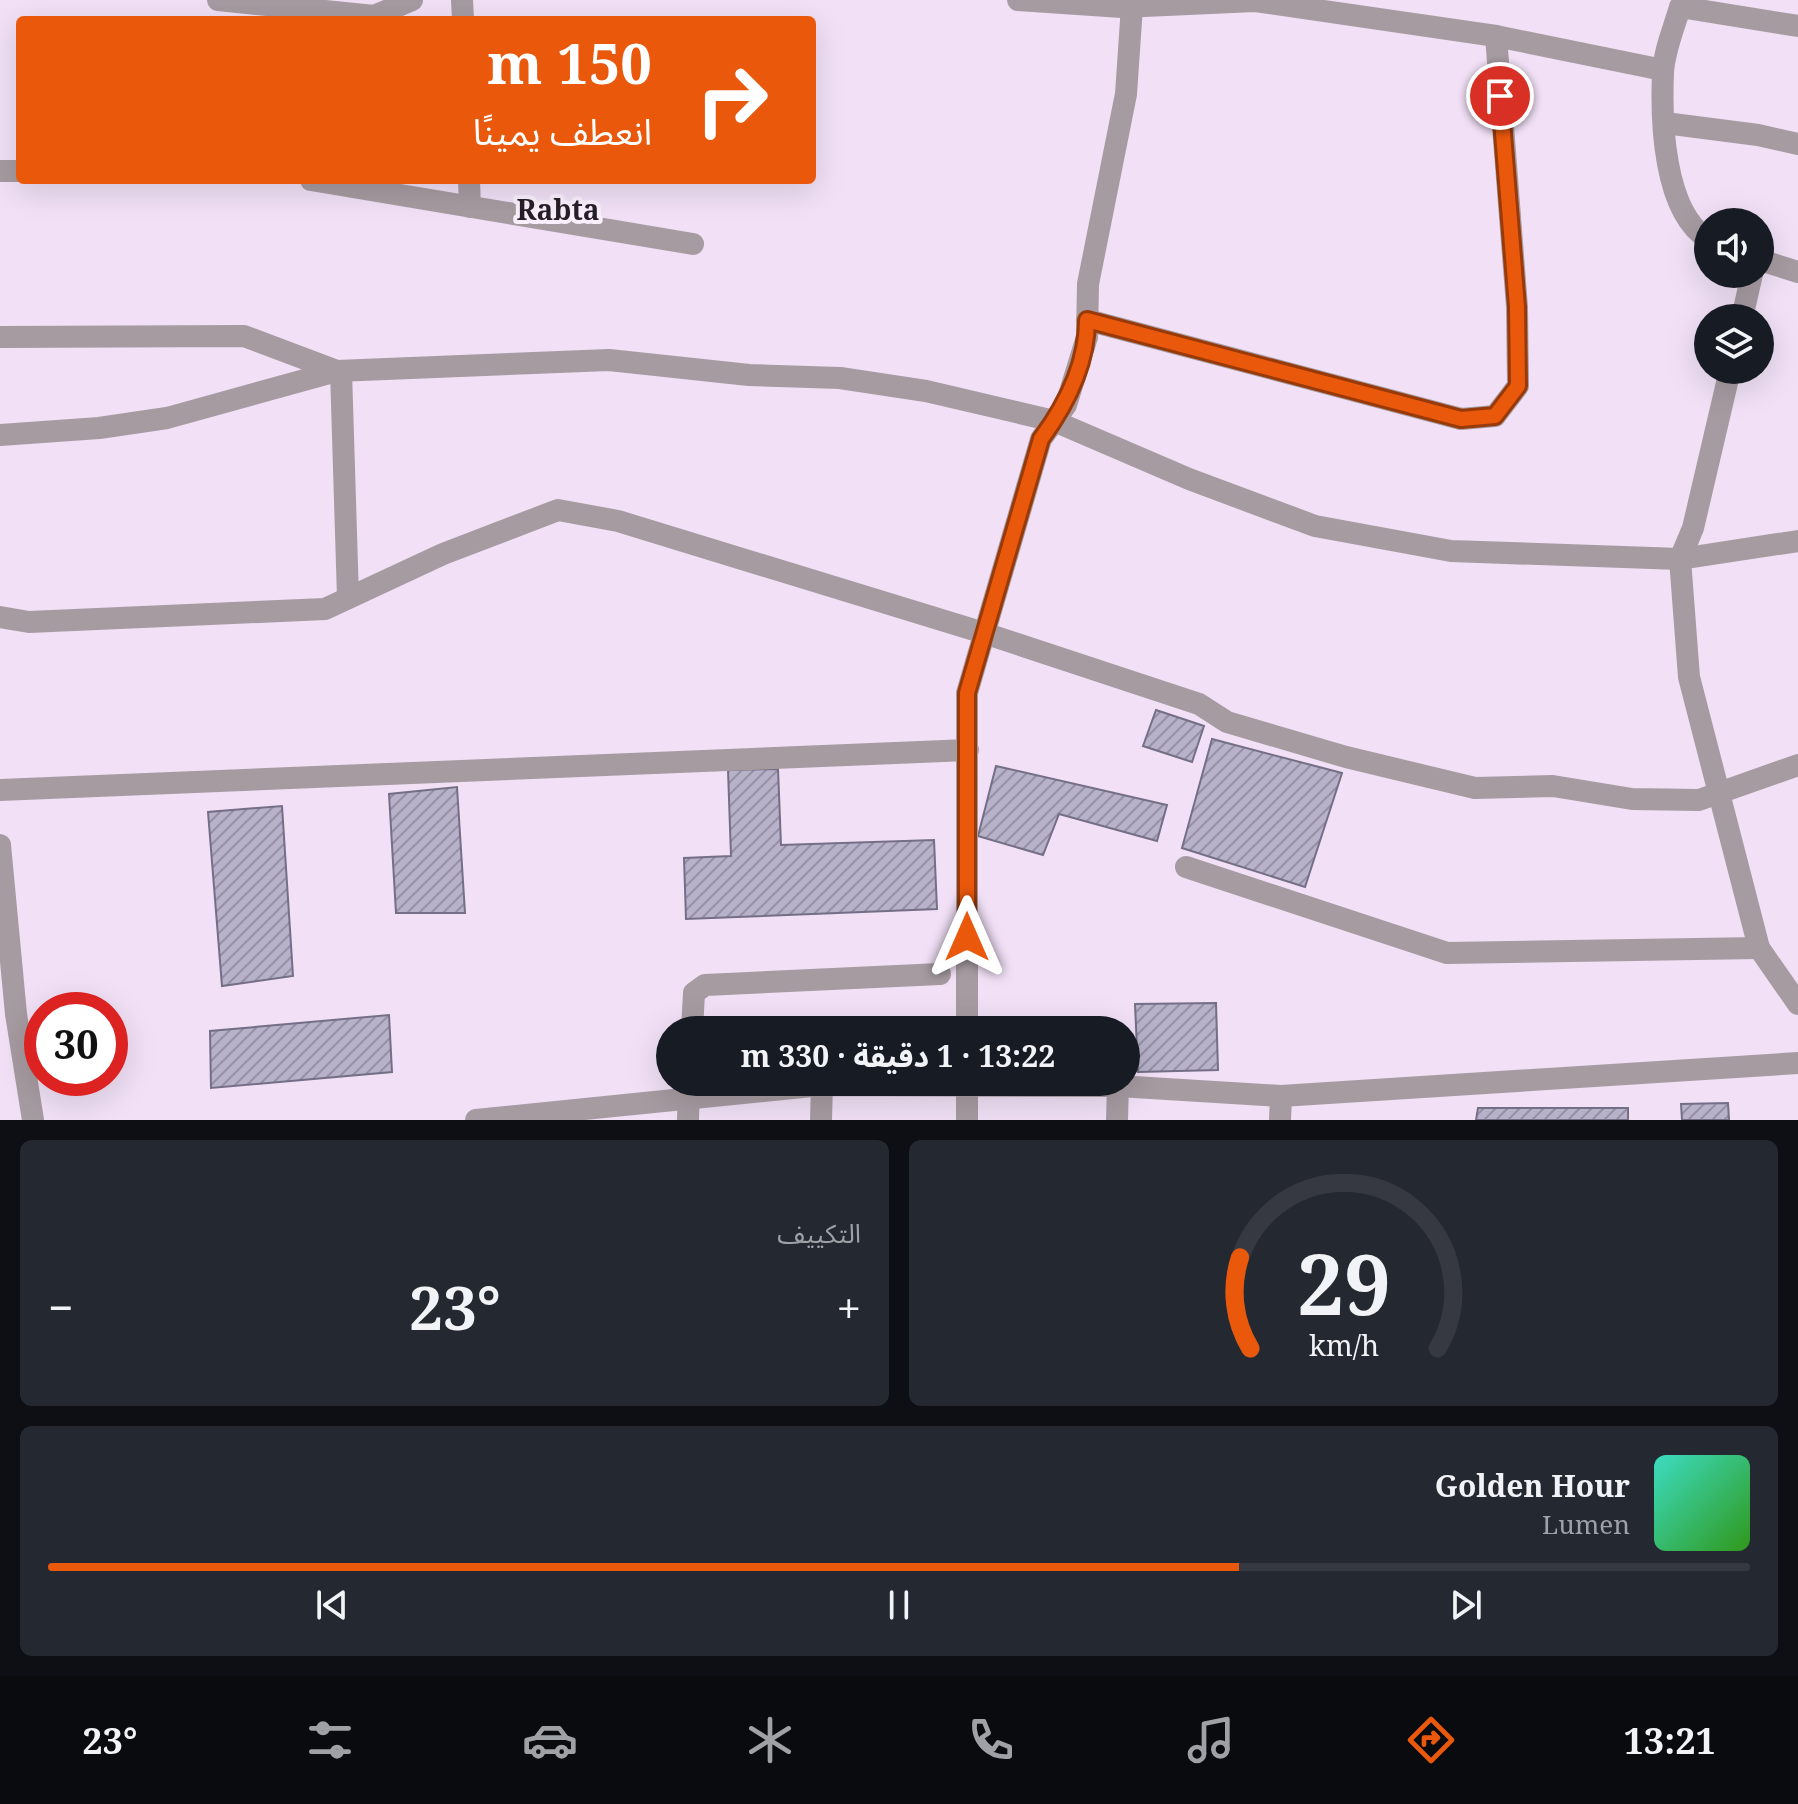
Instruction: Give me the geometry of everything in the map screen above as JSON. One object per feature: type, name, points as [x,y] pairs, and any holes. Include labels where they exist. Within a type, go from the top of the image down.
[{"type":"street","points":[[218,0],[251,13],[374,16],[408,1]]},
{"type":"street","points":[[1018,0],[1132,6],[1255,1],[1496,36],[1663,70]]},
{"type":"street","points":[[967,1016],[967,693],[1041,439],[1066,405],[1087,337],[1093,257],[1126,94],[1132,6]]},
{"type":"street","points":[[1694,226],[1679,203],[1670,171],[1665,123],[1663,70],[1680,7],[1798,26]]},
{"type":"street","points":[[1087,320],[1461,419],[1495,416],[1518,386],[1517,307],[1496,36]]},
{"type":"street","points":[[1665,123],[1758,135],[1798,144]]},
{"type":"street","points":[[335,184],[693,244]]},
{"type":"street","points":[[469,184],[470,207]]},
{"type":"street","points":[[1774,264],[1798,272]]},
{"type":"street","points":[[0,337],[244,336],[339,371]]},
{"type":"street","points":[[0,435],[99,428],[167,418],[339,371],[609,360],[749,375],[840,378],[926,391],[1054,421],[1189,479],[1315,526],[1451,551],[1680,559],[1798,541]]},
{"type":"street","points":[[339,371],[348,598]]},
{"type":"street","points":[[1727,384],[1693,528],[1680,559],[1689,677],[1759,948],[1798,1000]]},
{"type":"street","points":[[0,617],[29,622],[184,618],[325,609],[443,554],[558,510],[618,521],[984,633],[1199,704],[1227,722],[1346,757],[1475,788],[1553,786],[1632,799],[1699,800],[1798,765]]},
{"type":"street","points":[[0,790],[968,750]]},
{"type":"street","points":[[0,845],[16,1014],[33,1120]]},
{"type":"street","points":[[1186,867],[1447,953],[1759,948]]},
{"type":"street","points":[[693,1016],[694,993],[705,985],[940,974]]},
{"type":"street","points":[[1140,1087],[1281,1096],[1798,1063]]},
{"type":"street","points":[[476,1120],[512,1119],[656,1095]]},
{"type":"street","points":[[688,1120],[689,1096]]},
{"type":"street","points":[[821,1120],[822,1096]]},
{"type":"street","points":[[967,1096],[967,1120]]},
{"type":"street","points":[[1117,1120],[1118,1096]]},
{"type":"street","points":[[1280,1120],[1281,1096]]},
{"type":"building","points":[[1156,710],[1204,726],[1192,762],[1143,746]]},
{"type":"building","points":[[1212,739],[1342,773],[1305,887],[1182,848]]},
{"type":"building","points":[[996,766],[1167,805],[1157,841],[1059,814],[1043,855],[978,836]]},
{"type":"building","points":[[778,769],[781,845],[934,840],[937,909],[686,919],[684,858],[731,856],[728,770]]},
{"type":"building","points":[[457,787],[465,913],[396,913],[389,794]]},
{"type":"building","points":[[282,806],[293,976],[222,986],[208,812]]},
{"type":"building","points":[[1216,1003],[1218,1070],[1140,1072],[1140,1016],[1136,1016],[1135,1004]]},
{"type":"building","points":[[389,1015],[392,1072],[211,1088],[210,1031]]},
{"type":"building","points":[[1728,1103],[1729,1120],[1682,1120],[1681,1104]]},
{"type":"building","points":[[1478,1108],[1628,1108],[1628,1120],[1476,1120]]},
{"type":"district","name":"Rabta","points":[[558,210]]},
{"type":"route","points":[[967,937],[967,693],[1041,439],[1066,405],[1087,337],[1087,320],[1461,419],[1495,416],[1518,386],[1517,307],[1500,96]]}]
